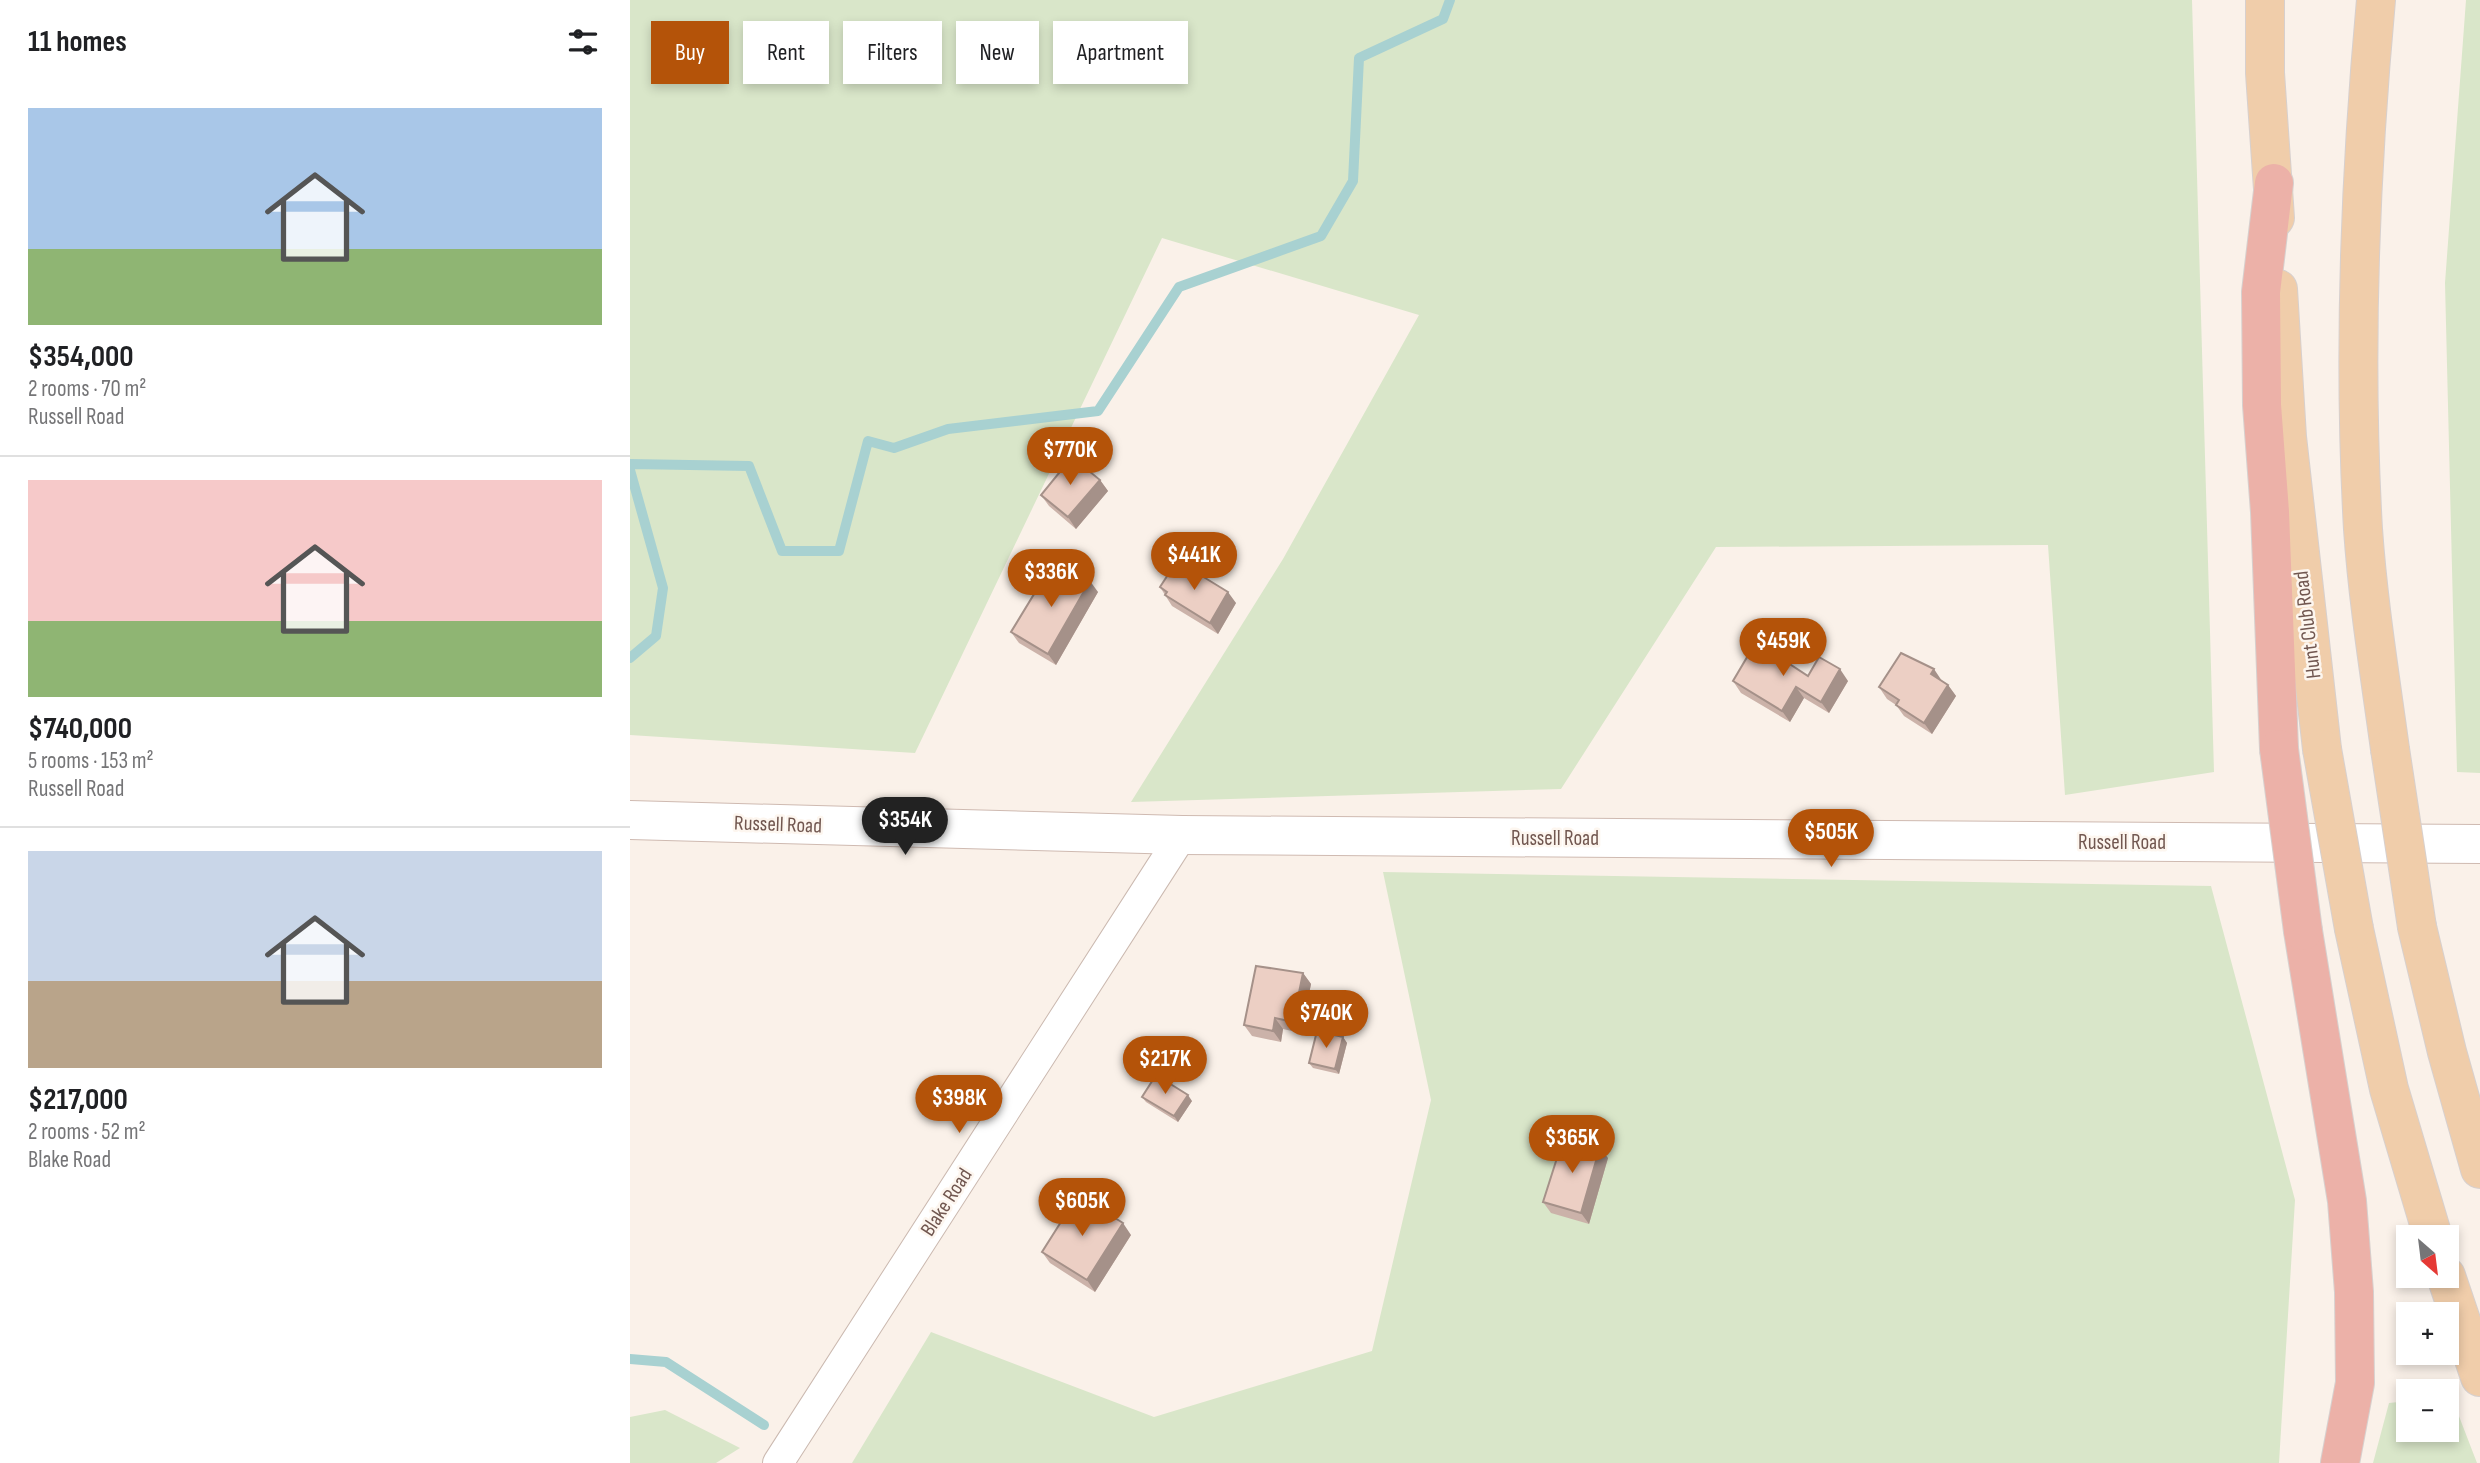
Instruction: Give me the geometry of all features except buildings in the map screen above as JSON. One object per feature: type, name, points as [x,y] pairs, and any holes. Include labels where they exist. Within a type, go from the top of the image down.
[{"type":"highway","points":[[2274,183],[2261,292],[2261,317],[2262,405],[2270,512],[2279,749],[2303,930],[2347,1201],[2354,1292],[2355,1383],[2340,1463]]},
{"type":"main road","name":"Hunt Club Road","points":[[2265,0],[2265,73],[2274,183],[2287,437],[2322,749],[2354,929],[2389,1088],[2429,1225]]},
{"type":"main road","points":[[2376,0],[2363,201],[2359,430],[2368,580],[2417,927],[2447,1052],[2480,1169]]},
{"type":"main road","name":"Russell Road","points":[[630,820],[1182,835],[2480,844]]},
{"type":"main road","points":[[2450,1288],[2480,1377]]},
{"type":"street","name":"Blake Road","points":[[778,1463],[1182,835]]},
{"type":"green space","points":[[630,0],[2192,0],[2214,772],[2065,795],[2048,545],[1716,547],[1561,789],[1131,802],[1283,559],[1419,315],[1162,238],[915,753],[630,735]]},
{"type":"green space","points":[[2466,0],[2480,0],[2480,773],[2457,772],[2445,283]]},
{"type":"green space","points":[[1383,872],[2211,886],[2295,1200],[2279,1463],[852,1463],[931,1332],[1154,1417],[1372,1351],[1431,1100]]},
{"type":"green space","points":[[2396,1402],[2396,1442],[2459,1442],[2459,1416],[2477,1463],[2373,1463],[2389,1403]]},
{"type":"green space","points":[[665,1410],[740,1448],[716,1463],[630,1463],[630,1417]]},
{"type":"waterway","points":[[630,464],[749,466],[782,551],[839,551],[868,441],[894,448],[948,429],[1098,411],[1179,287],[1321,236],[1353,181],[1359,58],[1443,19],[1450,0]]},
{"type":"waterway","points":[[630,470],[663,588],[656,636],[630,658]]},
{"type":"waterway","points":[[630,1359],[666,1362],[764,1425]]}]
